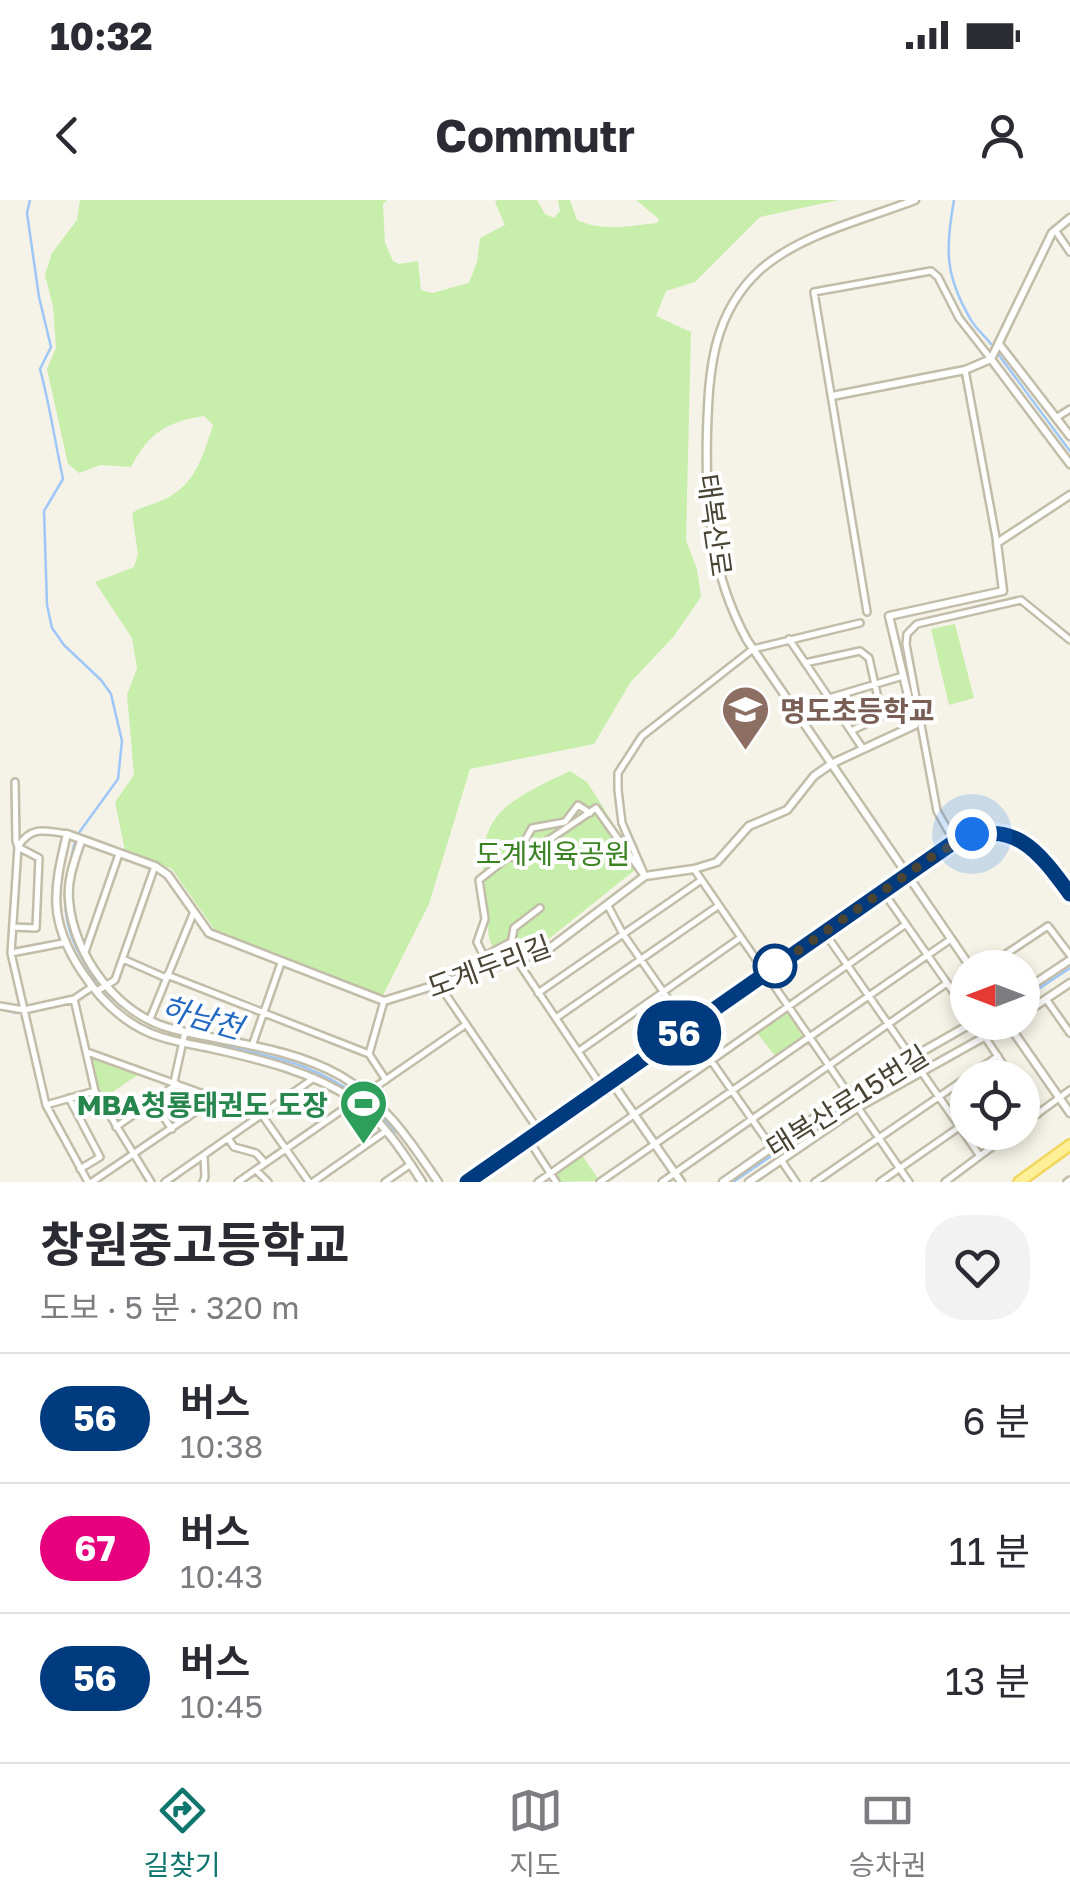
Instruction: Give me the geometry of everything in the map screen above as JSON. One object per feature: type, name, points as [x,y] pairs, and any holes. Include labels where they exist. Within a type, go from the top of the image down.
[{"type":"main road","points":[[1018,1182],[1070,1146]]},
{"type":"street","name":"태복산로","points":[[914,200],[784,252],[758,272],[734,300],[718,331],[710,367],[708,509],[722,584],[733,614],[959,950]]},
{"type":"street","points":[[832,396],[966,370],[991,360],[1054,230],[1070,218]]},
{"type":"street","points":[[1054,230],[1070,252]]},
{"type":"street","points":[[867,612],[814,292],[931,271],[959,318],[1070,464]]},
{"type":"street","points":[[999,344],[1070,436]]},
{"type":"street","points":[[645,876],[694,870],[717,862],[749,826],[787,810],[814,776],[831,764],[914,725],[889,616],[1003,591],[966,370]]},
{"type":"street","points":[[1056,418],[1070,409]]},
{"type":"street","points":[[998,543],[1070,494]]},
{"type":"street","points":[[954,842],[937,811],[906,644],[908,634],[917,624],[1021,600],[1070,640]]},
{"type":"street","points":[[645,876],[622,824],[618,773],[642,736],[753,649],[860,622]]},
{"type":"street","points":[[789,639],[863,749]]},
{"type":"street","points":[[805,662],[860,652],[869,658],[881,718],[851,731]]},
{"type":"street","points":[[830,698],[903,676]]},
{"type":"street","points":[[16,782],[18,847],[11,954],[46,1104],[80,1169],[90,1182],[218,1098]]},
{"type":"street","points":[[490,969],[477,942],[485,919],[478,880],[522,846],[532,828],[566,822],[578,805],[590,813]]},
{"type":"street","points":[[510,856],[519,860],[596,808],[645,876]]},
{"type":"street","points":[[18,847],[25,836],[40,829],[155,866],[168,876],[209,934],[384,1002],[369,1054]]},
{"type":"street","points":[[467,1182],[954,842],[988,832],[1022,838],[1066,882],[1070,894]]},
{"type":"street","points":[[74,837],[56,878],[56,911],[63,943],[121,1016],[150,1033],[252,1046],[317,1064],[403,1130],[438,1182]]},
{"type":"street","points":[[74,837],[68,897],[72,922],[100,988],[184,1036],[264,1060],[361,1097],[422,1182]]},
{"type":"street","points":[[13,927],[36,928],[39,858],[18,847]]},
{"type":"street","points":[[84,955],[119,854]]},
{"type":"street","points":[[0,1006],[24,1010],[74,999],[115,980],[155,866]]},
{"type":"street","points":[[694,870],[909,1182]]},
{"type":"street","name":"도계두리길","points":[[384,1002],[546,951],[645,876]]},
{"type":"street","points":[[538,992],[701,880]]},
{"type":"street","points":[[882,890],[950,987]]},
{"type":"street","points":[[608,906],[623,934],[772,1148]]},
{"type":"street","points":[[556,1018],[718,906]]},
{"type":"street","points":[[540,908],[514,928],[510,950],[602,1087]]},
{"type":"street","points":[[150,1019],[193,914]]},
{"type":"street","points":[[538,1182],[906,924]]},
{"type":"street","points":[[1013,950],[1048,926],[1070,957],[1040,979]]},
{"type":"street","points":[[824,931],[950,1113]]},
{"type":"street","points":[[578,1051],[740,938]]},
{"type":"street","points":[[600,1182],[951,939]]},
{"type":"street","points":[[11,954],[63,943]]},
{"type":"street","points":[[483,957],[509,944]]},
{"type":"street","points":[[123,958],[369,1054],[386,1080]]},
{"type":"street","points":[[252,1046],[281,963]]},
{"type":"street","points":[[662,1182],[947,983]]},
{"type":"street","points":[[1040,1003],[1070,983]]},
{"type":"street","points":[[440,986],[539,1131]]},
{"type":"street","points":[[74,999],[95,1091],[151,1182]]},
{"type":"street","points":[[1046,999],[1070,1033]]},
{"type":"street","points":[[238,1182],[247,1180],[265,1163],[466,1025]]},
{"type":"street","points":[[116,1127],[176,1083],[184,1036]]},
{"type":"street","name":"태복산로15번길","points":[[722,1182],[848,1094],[950,1036]]},
{"type":"street","points":[[749,1182],[858,1108],[981,1040]]},
{"type":"street","points":[[986,1040],[1001,1060]]},
{"type":"street","points":[[1020,1040],[1070,1113]]},
{"type":"street","points":[[87,1052],[262,1115],[311,1182],[386,1131]]},
{"type":"street","points":[[815,1182],[998,1056]]},
{"type":"street","points":[[165,1182],[314,1078]]},
{"type":"street","points":[[611,1081],[682,1182]]},
{"type":"street","points":[[1040,1112],[1070,1090]]},
{"type":"street","points":[[46,1104],[95,1091]]},
{"type":"street","points":[[70,1098],[100,1156],[80,1169]]},
{"type":"street","points":[[152,1102],[172,1128]]},
{"type":"street","points":[[394,1138],[403,1130]]},
{"type":"street","points":[[880,1182],[950,1132]]},
{"type":"street","points":[[228,1138],[234,1147],[256,1153],[265,1163]]},
{"type":"street","points":[[528,1139],[556,1182]]},
{"type":"street","points":[[976,1150],[980,1156]]},
{"type":"street","points":[[945,1182],[988,1150]]},
{"type":"street","points":[[202,1182],[206,1177],[204,1155]]},
{"type":"street","points":[[780,1160],[796,1182]]},
{"type":"street","points":[[386,1182],[411,1164]]},
{"type":"street","points":[[256,1170],[268,1182]]},
{"type":"street","points":[[108,1172],[115,1182]]},
{"type":"green space","points":[[80,200],[387,200],[383,204],[385,243],[393,261],[418,261],[421,290],[432,293],[469,283],[480,238],[505,225],[497,200],[537,200],[545,214],[554,218],[560,211],[558,200],[570,200],[577,220],[616,227],[657,223],[659,219],[636,200],[839,200],[760,217],[695,282],[666,291],[656,316],[691,332],[686,540],[697,569],[701,597],[674,636],[630,683],[594,744],[470,769],[429,904],[381,999],[214,929],[172,869],[125,851],[115,802],[134,775],[127,695],[137,668],[132,638],[95,582],[134,567],[138,554],[132,513],[183,487],[196,469],[213,425],[204,416],[169,426],[152,438],[131,467],[101,465],[79,473],[68,464],[47,369],[56,348],[53,306],[45,275],[52,253],[77,220]]},
{"type":"green space","points":[[955,624],[974,698],[949,705],[931,629]]},
{"type":"green space","name":"도계체육공원","points":[[570,771],[587,782],[640,866],[545,942],[530,949],[497,954],[489,935],[483,875],[488,833],[508,805]]},
{"type":"green space","points":[[787,1012],[803,1037],[776,1057],[757,1033]]},
{"type":"green space","points":[[87,1053],[142,1072],[101,1100]]},
{"type":"green space","points":[[581,1154],[600,1181],[561,1182],[555,1173]]},
{"type":"waterway","points":[[30,200],[27,213],[51,347],[40,369],[63,479],[44,511],[47,605],[52,628],[64,645],[111,694],[122,741],[118,779],[78,834]]},
{"type":"waterway","points":[[954,200],[949,234],[952,276],[971,320],[991,344]]},
{"type":"waterway","points":[[998,354],[1070,451]]},
{"type":"waterway","name":"하남천","points":[[66,882],[75,841]]},
{"type":"waterway","name":"하남천","points":[[66,890],[67,922],[82,959],[108,994],[131,1013],[157,1027],[318,1073],[354,1094],[396,1132]]},
{"type":"waterway","name":"하남천","points":[[1040,988],[1070,968]]},
{"type":"waterway","points":[[0,1009],[16,1013]]},
{"type":"waterway","name":"하남천","points":[[733,1182],[851,1102]]},
{"type":"bus line","name":"56","points":[[467,1182],[954,842],[988,832],[1022,838],[1070,894]]},
{"type":"place","name":"명도초등학교","points":[[745,752]]},
{"type":"place","name":"MBA청룡태권도 도장","points":[[363,1146]]},
{"type":"route","points":[[775,966],[765,974],[930,858],[972,834]]}]
